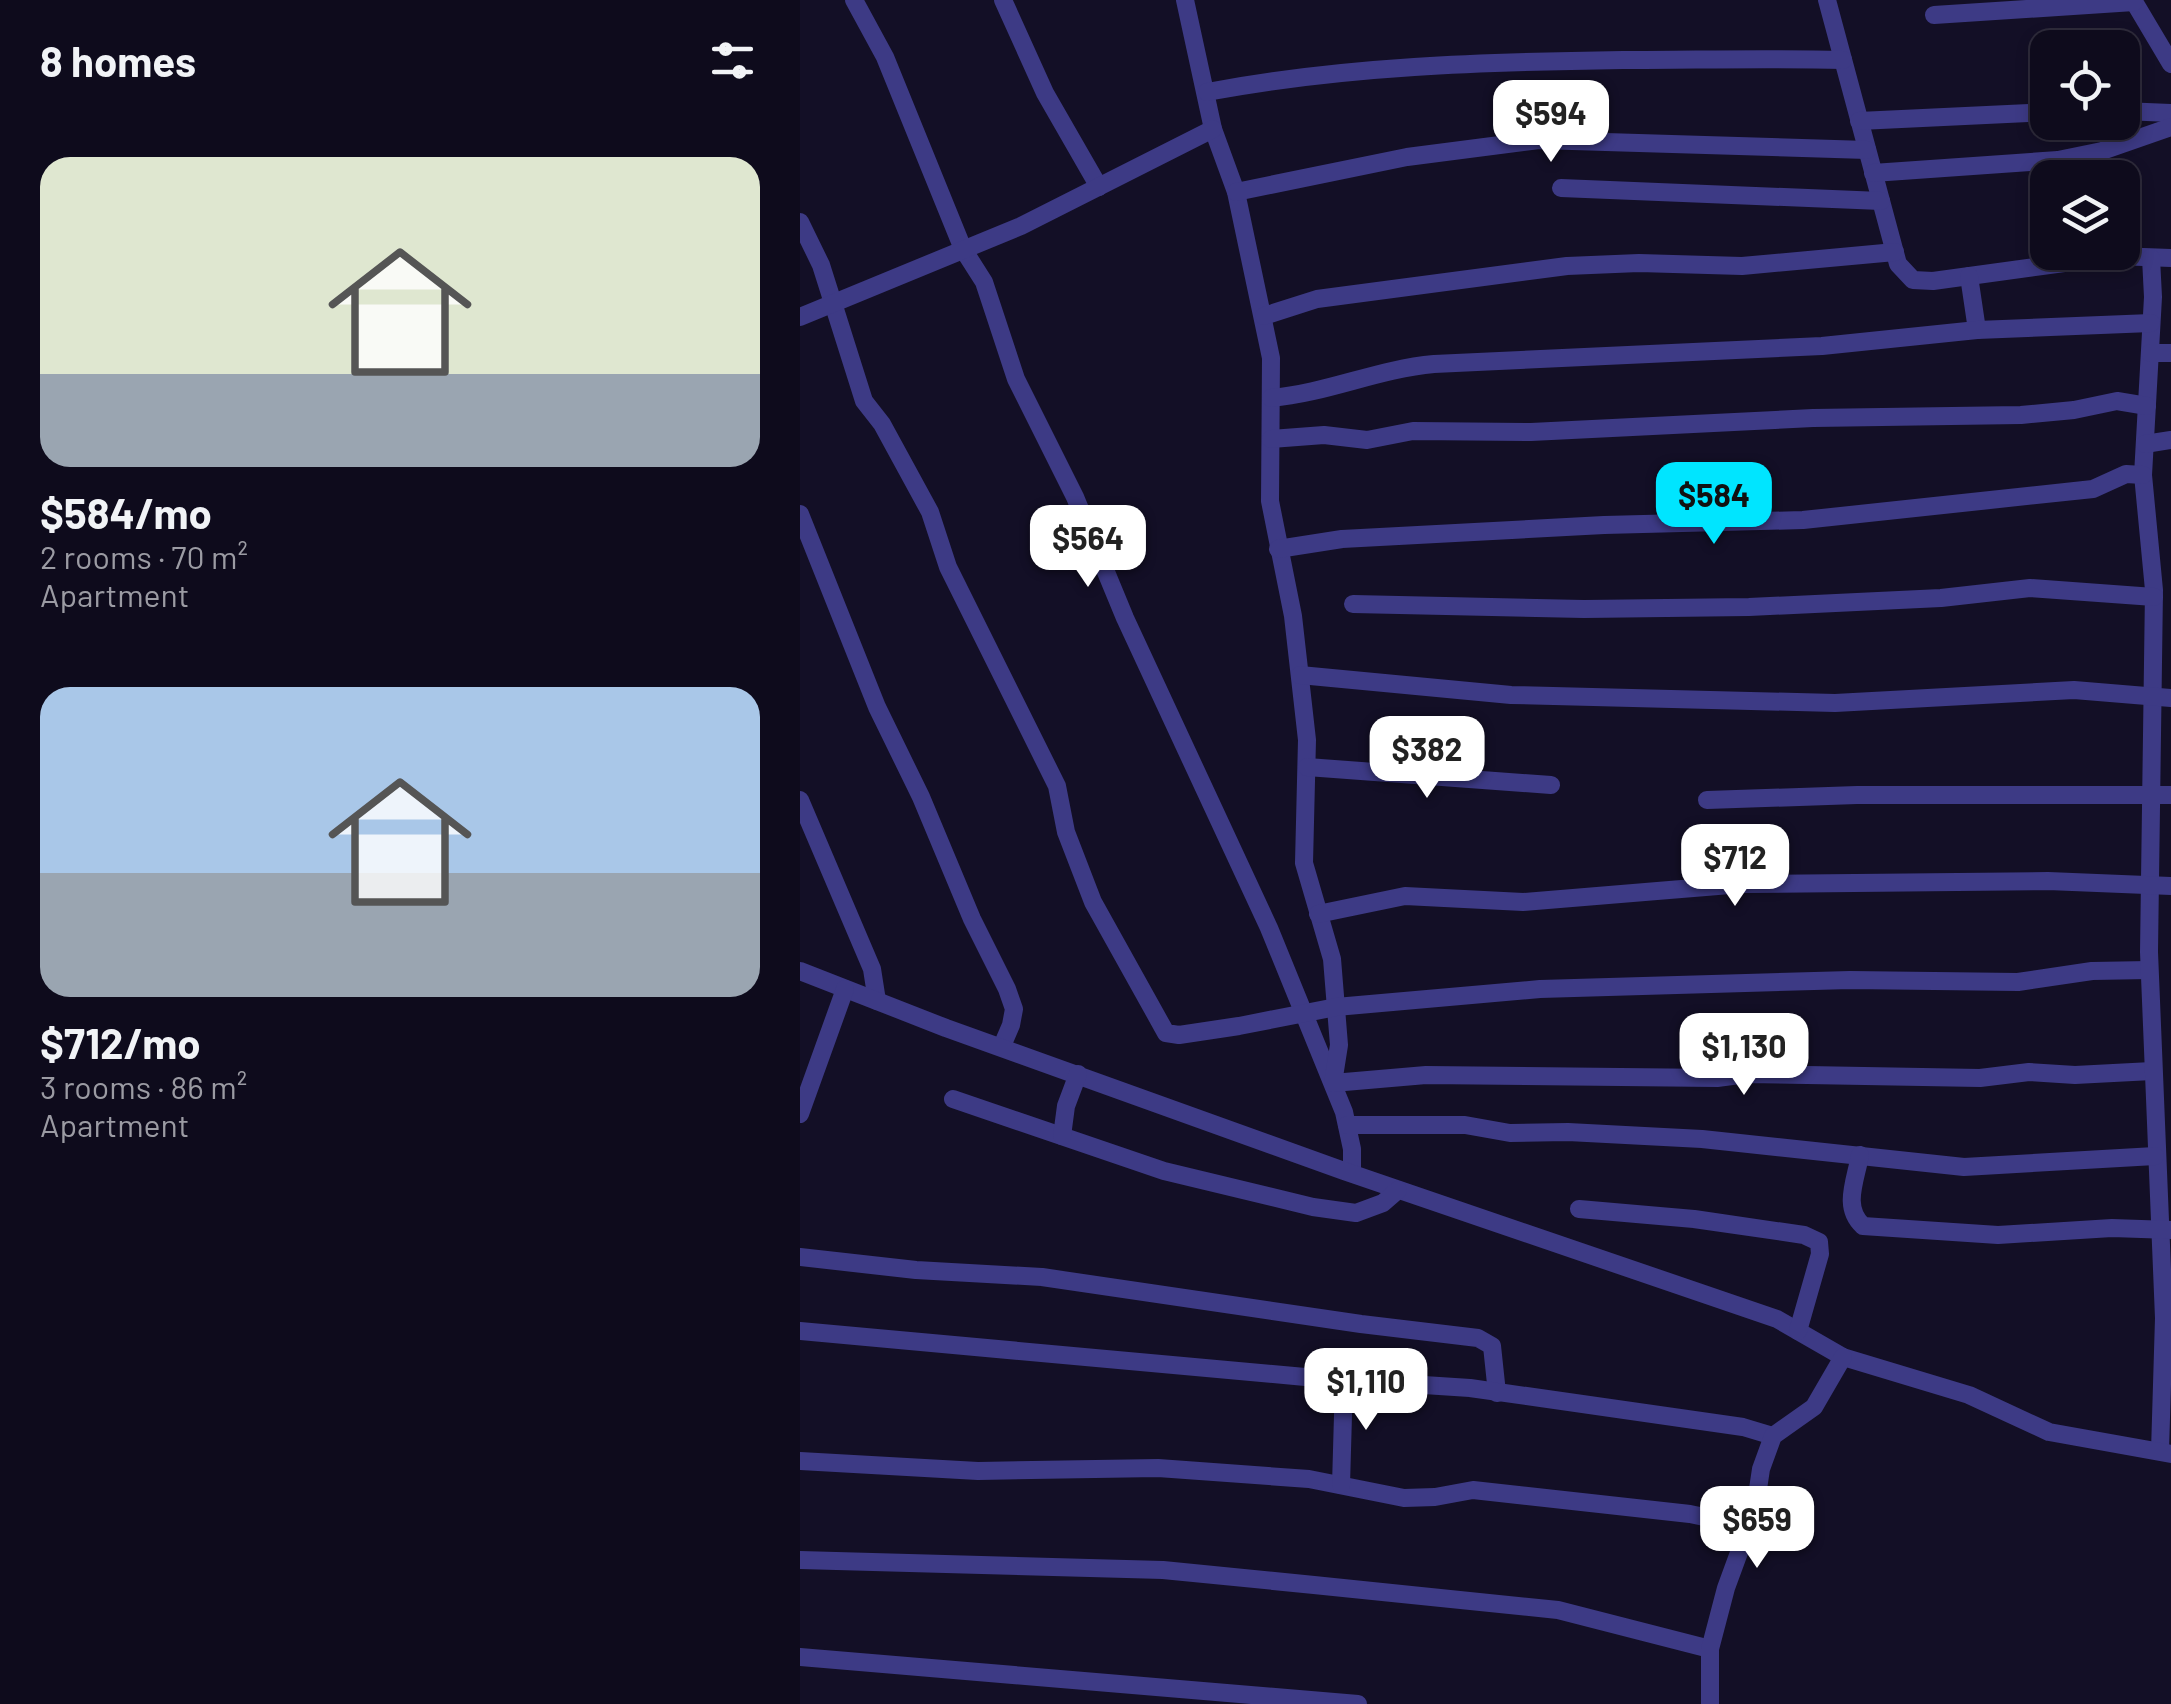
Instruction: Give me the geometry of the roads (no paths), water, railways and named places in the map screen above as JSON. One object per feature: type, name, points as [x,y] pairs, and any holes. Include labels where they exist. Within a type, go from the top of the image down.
[{"type":"street","points":[[854,0],[885,57],[963,250],[984,282],[1016,379],[1075,497],[1125,618],[1269,928],[1333,1083],[1347,1125],[1352,1173]]},
{"type":"street","points":[[1004,0],[1044,93],[1100,186]]},
{"type":"street","points":[[1185,0],[1212,129],[1236,192],[1271,358],[1270,502],[1293,616],[1307,740],[1304,863],[1332,959],[1338,1045],[1333,1083]]},
{"type":"street","points":[[1827,0],[1894,252],[1898,264],[1913,280],[2116,256],[2171,258]]},
{"type":"street","points":[[1934,16],[2133,1],[2171,64]]},
{"type":"street","points":[[1207,92],[1356,69],[1540,60],[1843,60]]},
{"type":"street","points":[[2140,112],[2171,113]]},
{"type":"street","points":[[1859,120],[2030,113]]},
{"type":"street","points":[[1873,173],[2058,160],[2102,151],[2171,127]]},
{"type":"street","points":[[800,317],[1021,226],[1212,129]]},
{"type":"street","points":[[1236,192],[1406,158],[1539,140],[1867,150]]},
{"type":"street","points":[[1561,188],[1881,201]]},
{"type":"street","points":[[800,222],[821,265],[864,401],[882,424],[930,512],[948,567],[1057,786],[1066,832],[1093,902],[1166,1033],[1179,1035],[1336,1007],[1540,989],[1850,980],[2018,982],[2092,971],[2149,970]]},
{"type":"street","points":[[1264,316],[1317,299],[1567,266],[1742,266],[1894,252]]},
{"type":"street","points":[[800,972],[1398,1190],[1767,1315],[1843,1357],[1969,1396],[2049,1432],[2166,1453],[2165,1230],[2158,1060],[2149,970],[2150,886],[2162,795],[2162,698],[2143,475],[2152,323],[2151,258]]},
{"type":"street","points":[[1969,276],[1977,330]]},
{"type":"street","points":[[1271,398],[1305,395],[1410,366],[1822,346],[1977,330],[2152,323]]},
{"type":"street","points":[[2150,354],[2171,353]]},
{"type":"street","points":[[1270,439],[1324,435],[1367,440],[1431,430],[1531,432],[1813,418],[2021,415],[2116,401],[2147,406]]},
{"type":"street","points":[[2145,444],[2171,440]]},
{"type":"street","points":[[1278,549],[1342,539],[1604,525],[1802,520],[2093,489],[2126,474],[2143,475]]},
{"type":"street","points":[[800,514],[876,706],[1008,988],[1014,1008],[1012,1025],[1002,1046]]},
{"type":"street","points":[[1353,604],[1749,606],[1941,598],[2030,588],[2154,596]]},
{"type":"street","points":[[1300,675],[1511,695],[1836,703],[2074,690],[2162,698]]},
{"type":"street","points":[[1306,768],[1551,785]]},
{"type":"street","points":[[1707,800],[1857,794],[2162,795]]},
{"type":"street","points":[[800,800],[872,969],[877,1001]]},
{"type":"street","points":[[1318,914],[1405,896],[1524,902],[1742,884],[2012,881],[2171,886]]},
{"type":"street","points":[[800,1114],[845,989]]},
{"type":"street","points":[[1333,1083],[1426,1075],[1717,1078],[1850,1073],[1980,1078],[2028,1072],[2076,1075],[2158,1060]]},
{"type":"street","points":[[1062,1136],[1066,1106],[1078,1074]]},
{"type":"street","points":[[953,1100],[1164,1171],[1313,1208],[1356,1213],[1383,1204],[1398,1190]]},
{"type":"street","points":[[1347,1125],[1465,1125],[1510,1133],[1702,1139],[1964,1167],[2160,1148]]},
{"type":"street","points":[[1860,1156],[1850,1208],[1862,1226],[1998,1235],[2112,1228],[2165,1230]]},
{"type":"street","points":[[1579,1210],[1694,1219],[1804,1235],[1820,1242],[1798,1331]]},
{"type":"street","points":[[800,1258],[1042,1277],[1478,1338],[1492,1346],[1497,1393]]},
{"type":"street","points":[[800,1332],[1497,1393],[1726,1425],[1774,1436]]},
{"type":"street","points":[[1710,1704],[1710,1649],[1726,1588],[1755,1509],[1761,1469],[1774,1436],[1814,1407],[1843,1357]]},
{"type":"street","points":[[1340,1485],[1344,1380]]},
{"type":"street","points":[[800,1460],[978,1471],[1158,1468],[1310,1479],[1404,1498],[1472,1490],[1672,1512],[1714,1519],[1745,1534]]},
{"type":"street","points":[[800,1560],[1163,1570],[1558,1610],[1710,1649]]},
{"type":"street","points":[[800,1658],[1358,1704]]}]
